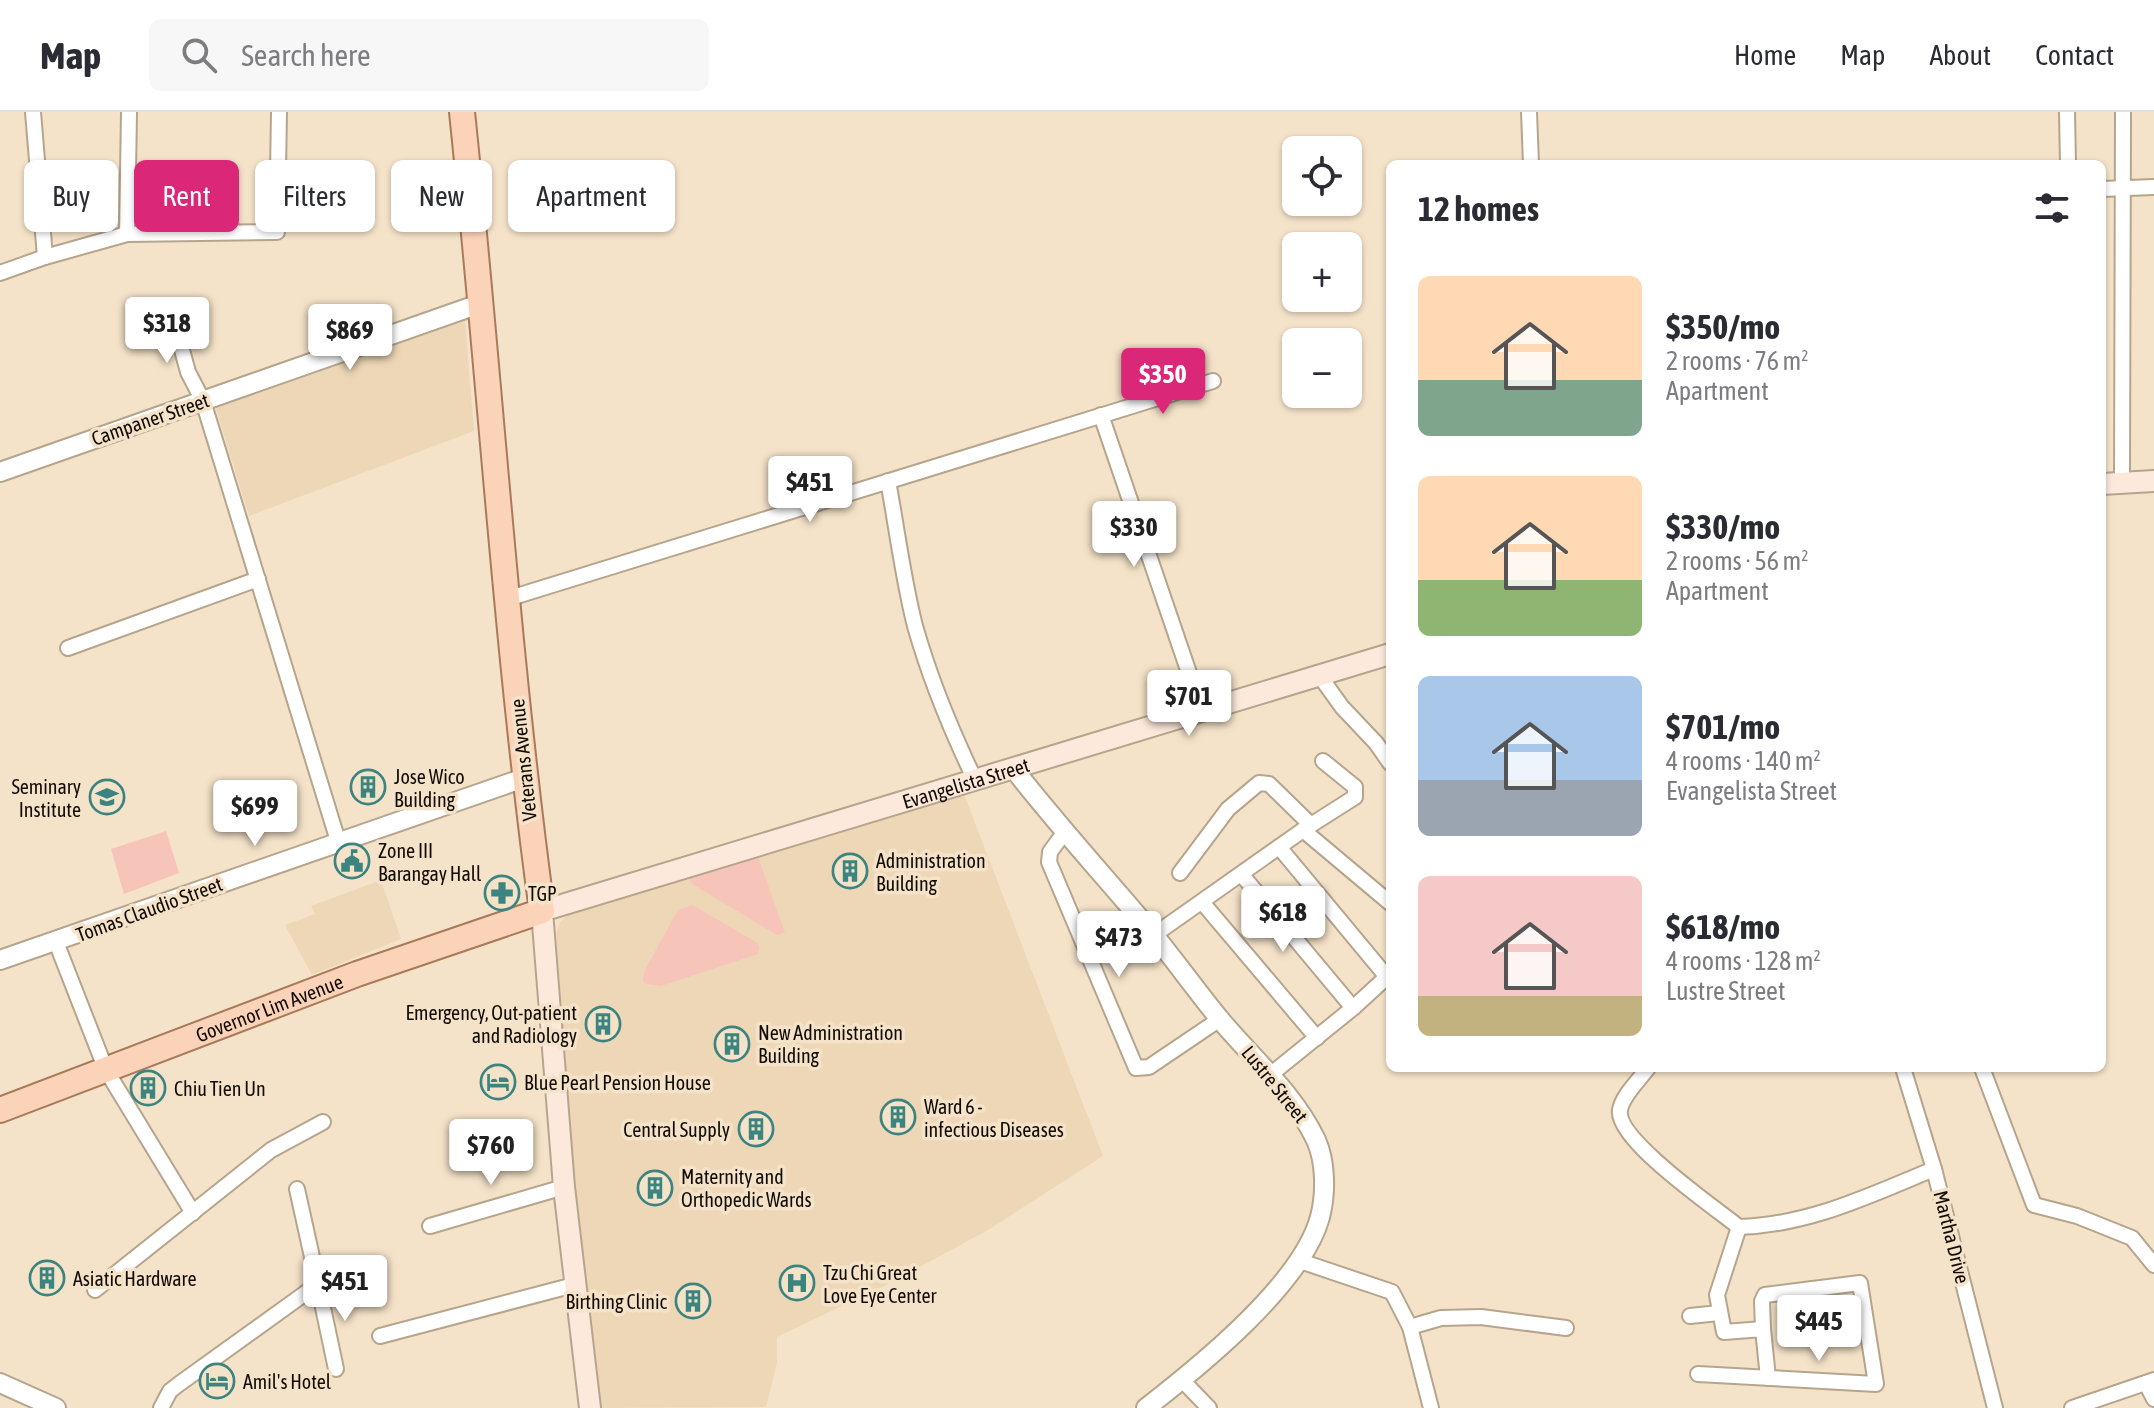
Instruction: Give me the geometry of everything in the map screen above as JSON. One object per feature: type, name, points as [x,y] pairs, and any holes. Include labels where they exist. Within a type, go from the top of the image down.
[{"type":"main road","name":"Veterans Avenue","points":[[462,112],[524,778],[542,911],[564,1187],[590,1408]]},
{"type":"main road","points":[[2112,483],[2154,481]]},
{"type":"main road","name":"Evangelista Street","points":[[542,911],[1386,655]]},
{"type":"main road","name":"Governor Lim Avenue","points":[[0,1110],[396,959],[542,911]]},
{"type":"street","points":[[33,112],[45,257]]},
{"type":"street","points":[[127,234],[129,112]]},
{"type":"street","points":[[0,273],[127,234],[277,232],[279,112]]},
{"type":"street","points":[[1529,112],[1531,160]]},
{"type":"street","points":[[2067,112],[2068,160]]},
{"type":"street","points":[[2112,483],[2123,112]]},
{"type":"street","points":[[2106,189],[2154,187]]},
{"type":"street","name":"Campaner Street","points":[[0,472],[482,303]]},
{"type":"street","points":[[172,313],[188,372],[203,401],[338,841]]},
{"type":"street","points":[[507,599],[1213,381]]},
{"type":"street","points":[[1101,415],[1202,711]]},
{"type":"street","points":[[888,481],[914,621],[948,724],[975,780]]},
{"type":"street","points":[[68,648],[258,579]]},
{"type":"street","points":[[1319,675],[1386,757]]},
{"type":"street","points":[[1154,935],[1307,827],[1355,797],[1355,787],[1323,761]]},
{"type":"street","name":"Lustre Street","points":[[1013,768],[1064,833],[1154,935],[1220,1019],[1295,1105],[1321,1152],[1323,1185],[1320,1216],[1300,1261],[1277,1290],[1182,1380],[1146,1408]]},
{"type":"street","name":"Tomas Claudio Street","points":[[0,960],[524,778]]},
{"type":"street","points":[[1180,873],[1228,809],[1259,783],[1269,784],[1307,827],[1386,899]]},
{"type":"street","points":[[1064,833],[1050,852],[1049,862],[1136,1068],[1149,1067],[1220,1019]]},
{"type":"street","points":[[1279,847],[1386,973]]},
{"type":"street","points":[[1242,875],[1353,1008]]},
{"type":"street","points":[[1202,902],[1317,1038]]},
{"type":"street","points":[[56,942],[106,1070],[193,1213]]},
{"type":"street","points":[[1270,1075],[1353,1008],[1386,977]]},
{"type":"street","points":[[1645,1072],[1619,1111],[1622,1122],[1638,1147],[1739,1227],[1771,1226],[1810,1218],[1934,1169]]},
{"type":"street","name":"Martha Drive","points":[[1904,1072],[1934,1169],[1995,1408]]},
{"type":"street","points":[[1984,1072],[2034,1205],[2077,1216],[2132,1238],[2154,1265]]},
{"type":"street","points":[[95,1290],[271,1150],[323,1122]]},
{"type":"street","points":[[430,1226],[564,1187]]},
{"type":"street","points":[[297,1189],[336,1369]]},
{"type":"street","points":[[1739,1227],[1717,1295],[1719,1313],[1724,1332],[1763,1329]]},
{"type":"street","points":[[1300,1261],[1392,1292],[1410,1327],[1431,1408]]},
{"type":"street","points":[[1698,1374],[1768,1378],[1876,1384],[1860,1283],[1765,1295],[1762,1301],[1763,1329],[1768,1378]]},
{"type":"street","points":[[161,1408],[170,1391],[318,1284]]},
{"type":"street","points":[[380,1336],[574,1285]]},
{"type":"street","points":[[1812,1289],[1820,1334]]},
{"type":"street","points":[[1690,1316],[1719,1313]]},
{"type":"street","points":[[1410,1327],[1441,1318],[1481,1317],[1566,1328]]},
{"type":"street","points":[[1182,1380],[1209,1408]]},
{"type":"street","points":[[2082,1406],[2150,1381],[2154,1399]]},
{"type":"street","points":[[0,1383],[35,1404],[56,1408]]},
{"type":"shaded area","points":[[465,321],[474,431],[249,516],[215,406]]},
{"type":"shaded area","points":[[964,794],[1103,1156],[988,1230],[890,1283],[777,1337],[777,1363],[766,1407],[598,1408],[583,1295],[556,933],[560,922],[568,915],[661,884]]},
{"type":"shaded area","points":[[166,831],[179,873],[124,894],[111,849]]},
{"type":"shaded area","points":[[758,857],[785,933],[777,935],[692,884],[689,877]]},
{"type":"shaded area","points":[[381,880],[401,939],[312,975],[285,925],[315,914],[311,906]]},
{"type":"shaded area","points":[[692,905],[756,942],[758,954],[661,986],[645,984],[644,972],[678,910]]},
{"type":"place","name":"Jose Wico Building","points":[[368,787]]},
{"type":"place","name":"Seminary Institute","points":[[107,797]]},
{"type":"place","name":"Zone III Barangay Hall","points":[[352,861]]},
{"type":"place","name":"Administration Building","points":[[850,871]]},
{"type":"place","name":"TGP","points":[[502,893]]},
{"type":"place","name":"Emergency, Out-patient and Radiology","points":[[603,1024]]},
{"type":"place","name":"New Administration Building","points":[[732,1044]]},
{"type":"place","name":"Blue Pearl Pension House","points":[[498,1082]]},
{"type":"place","name":"Chiu Tien Un","points":[[148,1088]]},
{"type":"place","name":"Ward 6 - infectious Diseases","points":[[898,1117]]},
{"type":"place","name":"Central Supply","points":[[756,1129]]},
{"type":"place","name":"Maternity and Orthopedic Wards","points":[[655,1188]]},
{"type":"place","name":"Asiatic Hardware","points":[[47,1278]]},
{"type":"place","name":"Tzu Chi Great Love Eye Center","points":[[797,1283]]},
{"type":"place","name":"Birthing Clinic","points":[[693,1301]]},
{"type":"place","name":"Amil's Hotel","points":[[217,1381]]}]
